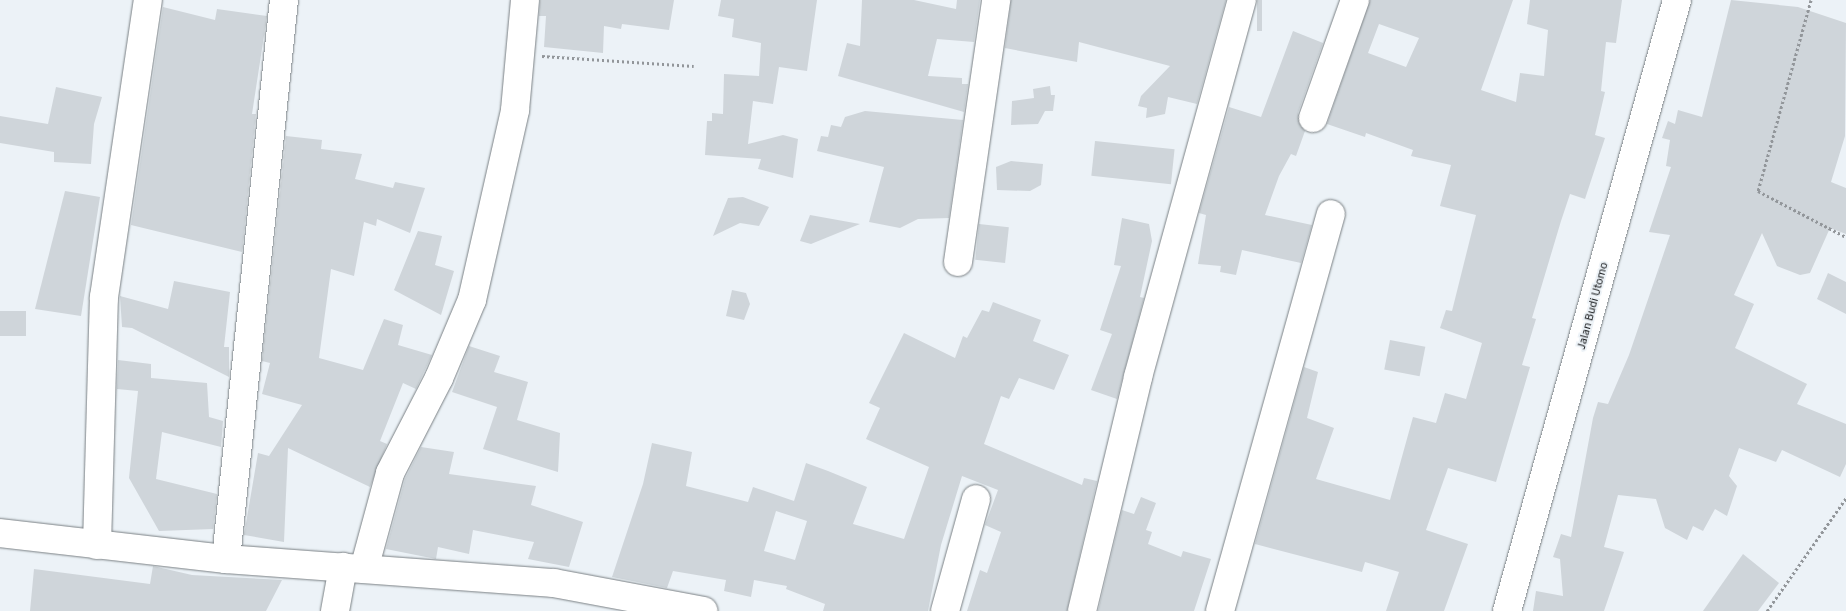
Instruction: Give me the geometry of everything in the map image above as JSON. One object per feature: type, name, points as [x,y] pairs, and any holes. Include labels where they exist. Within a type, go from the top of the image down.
[{"type":"street","points":[[97,544],[104,297],[148,0]]},
{"type":"street","points":[[226,559],[284,0]]},
{"type":"street","points":[[335,611],[354,568],[390,473],[439,378],[472,300],[514,110],[525,0]]},
{"type":"street","points":[[958,262],[996,0]]},
{"type":"street","points":[[1082,611],[1138,377],[1242,0]]},
{"type":"street","points":[[1313,118],[1355,0]]},
{"type":"street","name":"Jalan Budi Utomo","points":[[1507,611],[1677,0]]},
{"type":"street","points":[[1220,611],[1331,214]]},
{"type":"street","points":[[945,611],[976,499]]},
{"type":"street","points":[[0,534],[226,559],[354,568],[703,611]]},
{"type":"path","points":[[1811,0],[1758,191],[1846,237]]},
{"type":"path","points":[[520,56],[694,66]]},
{"type":"path","points":[[1767,611],[1846,498]]},
{"type":"building","points":[[540,0],[674,0],[669,30],[622,24],[621,29],[604,26],[603,53],[544,47],[546,16],[539,16]]},
{"type":"building","points":[[721,0],[817,0],[807,71],[779,67],[773,104],[753,101],[748,144],[783,135],[798,139],[793,178],[758,169],[761,159],[705,155],[707,121],[712,121],[712,113],[723,114],[724,74],[759,76],[761,43],[732,37],[734,19],[718,16]]},
{"type":"building","points":[[862,0],[914,0],[956,9],[957,0],[980,0],[974,42],[937,39],[928,76],[962,78],[962,84],[968,84],[964,112],[838,76],[847,43],[860,46]]},
{"type":"building","points":[[1011,0],[1226,0],[1197,104],[1168,97],[1165,114],[1146,118],[1147,108],[1138,106],[1141,96],[1170,66],[1079,42],[1077,62],[1005,48]]},
{"type":"building","points":[[1257,0],[1262,0],[1262,31],[1257,31]]},
{"type":"building","points":[[1370,0],[1513,0],[1481,90],[1516,102],[1520,73],[1544,76],[1548,30],[1527,24],[1530,0],[1622,0],[1616,43],[1606,42],[1601,91],[1605,92],[1595,135],[1605,138],[1585,199],[1570,194],[1561,221],[1532,318],[1536,319],[1522,365],[1530,367],[1496,482],[1448,468],[1426,530],[1468,544],[1444,611],[1386,611],[1399,572],[1365,562],[1362,572],[1255,544],[1304,367],[1318,372],[1307,418],[1334,428],[1316,479],[1390,500],[1413,417],[1436,423],[1445,393],[1466,399],[1482,343],[1440,328],[1446,310],[1452,311],[1476,215],[1440,206],[1451,165],[1411,156],[1413,150],[1366,133],[1365,137],[1327,124]],"holes":[[[1379,24],[1419,38],[1406,67],[1368,53]]]},
{"type":"building","points":[[1731,0],[1798,7],[1846,23],[1845,136],[1831,182],[1846,188],[1846,234],[1830,228],[1810,273],[1800,275],[1777,266],[1762,233],[1734,295],[1754,304],[1735,348],[1807,384],[1797,404],[1846,424],[1846,464],[1840,477],[1782,450],[1776,462],[1739,448],[1729,476],[1737,486],[1727,516],[1715,509],[1703,531],[1693,526],[1687,540],[1665,528],[1656,499],[1618,495],[1604,547],[1624,552],[1604,611],[1533,611],[1536,591],[1563,596],[1560,559],[1553,557],[1561,534],[1571,537],[1593,418],[1598,402],[1608,404],[1629,355],[1670,235],[1649,232],[1671,167],[1666,166],[1670,140],[1662,138],[1668,121],[1675,124],[1678,110],[1702,117]]},
{"type":"building","points":[[163,7],[215,20],[217,9],[267,16],[252,114],[256,114],[242,252],[131,225]]},
{"type":"building","points":[[1293,31],[1323,43],[1298,113],[1305,131],[1296,156],[1291,154],[1279,176],[1265,215],[1312,225],[1301,263],[1242,250],[1236,275],[1220,272],[1221,266],[1198,264],[1206,215],[1199,213],[1229,107],[1261,117]]},
{"type":"building","points":[[1050,86],[1051,95],[1055,95],[1053,111],[1045,111],[1038,124],[1011,125],[1012,101],[1034,98],[1033,89]]},
{"type":"building","points":[[56,87],[102,97],[94,124],[91,164],[54,162],[54,152],[0,143],[0,116],[48,124]]},
{"type":"building","points":[[865,111],[963,120],[949,218],[918,219],[900,228],[869,222],[884,167],[817,151],[821,136],[828,137],[831,125],[841,127],[845,117]]},
{"type":"building","points":[[286,136],[322,140],[321,149],[362,154],[355,179],[393,188],[395,182],[425,188],[410,233],[377,219],[376,226],[364,222],[354,276],[331,269],[319,358],[363,370],[384,319],[403,325],[398,345],[432,355],[416,389],[403,383],[380,441],[387,444],[370,487],[288,448],[284,542],[244,535],[258,453],[269,456],[302,405],[262,394],[270,363],[262,361]]},
{"type":"building","points":[[1095,141],[1175,149],[1171,184],[1091,176]]},
{"type":"building","points":[[1011,161],[1043,164],[1041,185],[1030,191],[997,190],[996,167]]},
{"type":"building","points":[[65,191],[100,197],[81,316],[35,309]]},
{"type":"building","points":[[743,197],[769,207],[759,226],[740,223],[713,236],[728,198]]},
{"type":"building","points":[[810,215],[860,224],[811,244],[800,241]]},
{"type":"building","points":[[1122,218],[1149,224],[1152,241],[1140,297],[1144,298],[1117,399],[1091,390],[1112,334],[1100,330],[1121,266],[1114,265]]},
{"type":"building","points":[[979,224],[1009,227],[1005,263],[975,260]]},
{"type":"building","points":[[418,231],[442,236],[435,265],[454,271],[441,315],[394,290]]},
{"type":"building","points":[[1828,273],[1846,282],[1846,314],[1817,299]]},
{"type":"building","points":[[174,281],[230,292],[224,347],[229,347],[229,377],[132,328],[122,327],[120,296],[168,309]]},
{"type":"building","points":[[732,290],[746,293],[750,304],[744,320],[726,316]]},
{"type":"building","points":[[993,302],[1041,320],[1033,341],[1069,355],[1054,390],[1019,378],[1009,399],[1001,396],[984,444],[1082,485],[1084,478],[1097,481],[1067,611],[967,611],[980,570],[987,573],[1001,532],[985,525],[998,490],[962,476],[941,545],[928,611],[823,611],[825,604],[786,589],[787,586],[754,580],[751,597],[724,591],[726,580],[673,571],[667,588],[612,577],[643,484],[652,443],[692,452],[686,486],[748,502],[753,487],[794,501],[806,463],[828,471],[867,487],[853,524],[904,539],[929,467],[866,439],[880,408],[869,403],[904,333],[955,358],[963,336],[967,338],[982,310],[989,312]],"holes":[[[776,511],[807,521],[795,560],[764,551]]]},
{"type":"building","points":[[0,311],[26,311],[26,336],[0,336]]},
{"type":"building","points":[[1390,340],[1425,347],[1420,376],[1384,369]]},
{"type":"building","points":[[469,346],[500,356],[494,372],[528,382],[517,420],[560,433],[558,472],[483,449],[497,407],[452,392]]},
{"type":"building","points":[[118,360],[151,364],[151,378],[207,383],[209,417],[223,421],[221,447],[162,432],[156,479],[217,494],[213,529],[159,531],[129,478],[138,391],[117,389]]},
{"type":"building","points":[[421,447],[454,452],[449,474],[536,486],[531,505],[583,522],[569,567],[528,559],[534,542],[473,530],[469,554],[438,547],[436,559],[386,549],[405,479]]},
{"type":"building","points":[[1141,497],[1156,503],[1146,530],[1152,532],[1148,544],[1181,557],[1183,551],[1211,559],[1194,611],[1098,611],[1122,510],[1134,514]]},
{"type":"building","points":[[1743,554],[1779,583],[1758,611],[1703,611]]},
{"type":"building","points":[[153,566],[192,575],[282,580],[266,611],[30,611],[34,569],[150,584]]}]
